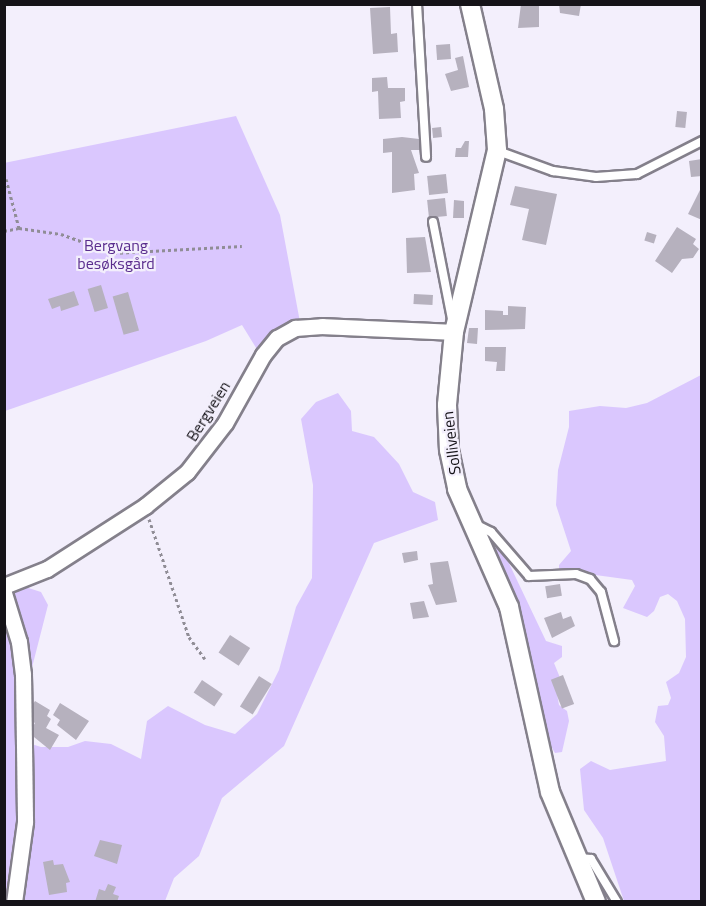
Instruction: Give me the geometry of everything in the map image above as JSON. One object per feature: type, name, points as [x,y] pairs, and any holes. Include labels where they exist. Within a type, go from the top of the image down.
[{"type":"street","name":"Solliveien","points":[[470,4],[494,109],[497,150],[454,332],[447,405],[449,450],[457,489],[509,607],[550,792],[596,902]]},
{"type":"street","name":"Bergveien","points":[[4,586],[47,569],[145,506],[188,472],[205,452],[263,355],[277,338],[295,328],[322,326],[454,332]]},
{"type":"street","points":[[4,592],[20,642],[23,674],[25,822],[14,902]]},
{"type":"lane","points":[[417,4],[426,157]]},
{"type":"lane","points":[[497,150],[553,171],[596,177],[637,174],[702,141]]},
{"type":"lane","points":[[433,222],[454,332]]},
{"type":"lane","points":[[474,524],[491,532],[530,576],[576,574],[590,579],[601,592],[614,641]]},
{"type":"lane","points":[[577,858],[591,859],[617,902]]},
{"type":"path","points":[[6,179],[19,228]]},
{"type":"path","points":[[4,231],[19,228],[61,234],[114,253],[242,246]]},
{"type":"path","points":[[145,506],[189,637],[205,659]]},
{"type":"green space","name":"Bergvang besøksgård","points":[[236,116],[280,215],[300,322],[258,351],[242,325],[206,341],[5,411],[4,163]]},
{"type":"green space","points":[[701,375],[701,901],[624,901],[603,838],[584,810],[580,769],[591,761],[610,770],[666,761],[664,736],[655,722],[658,706],[668,705],[671,698],[666,682],[679,673],[686,657],[685,619],[677,601],[668,594],[660,597],[654,611],[647,617],[623,608],[635,586],[632,580],[559,570],[559,565],[571,551],[556,505],[558,470],[569,427],[569,411],[600,406],[626,408],[647,403]]},
{"type":"green space","points":[[338,393],[351,411],[352,431],[374,437],[399,464],[413,492],[435,502],[438,520],[374,543],[284,746],[222,798],[199,856],[174,878],[165,901],[5,901],[4,588],[22,586],[41,592],[48,605],[27,687],[19,740],[41,747],[68,747],[85,741],[111,744],[141,759],[147,721],[168,706],[205,725],[235,734],[257,714],[279,670],[296,607],[312,578],[313,485],[301,419],[316,402]]},
{"type":"green space","points":[[493,545],[506,557],[546,641],[562,646],[562,657],[554,663],[563,685],[557,694],[559,705],[567,711],[569,721],[562,752],[555,753],[548,741],[533,671],[495,566]]},
{"type":"building","points":[[521,4],[539,4],[539,27],[518,28]]},
{"type":"building","points":[[559,4],[581,4],[579,16],[560,13]]},
{"type":"building","points":[[390,7],[391,34],[397,33],[398,52],[373,54],[370,8]]},
{"type":"building","points":[[450,44],[451,59],[437,60],[436,45]]},
{"type":"building","points":[[463,56],[469,87],[451,91],[445,74],[458,70],[455,58]]},
{"type":"building","points":[[387,77],[388,88],[405,88],[405,101],[400,102],[401,118],[379,119],[378,91],[372,92],[372,78]]},
{"type":"building","points":[[677,111],[687,112],[685,128],[675,127]]},
{"type":"building","points":[[441,127],[442,137],[433,138],[432,128]]},
{"type":"building","points":[[402,137],[419,139],[420,150],[411,150],[419,173],[414,174],[415,190],[392,193],[392,152],[383,153],[383,139]]},
{"type":"building","points":[[465,141],[469,141],[468,157],[455,157],[456,148],[461,148]]},
{"type":"building","points":[[702,159],[702,176],[691,177],[689,161]]},
{"type":"building","points":[[446,174],[448,193],[429,195],[427,176]]},
{"type":"building","points":[[515,186],[557,194],[546,245],[522,240],[529,209],[510,205]]},
{"type":"building","points":[[700,190],[702,191],[702,220],[688,214]]},
{"type":"building","points":[[445,198],[447,216],[429,218],[427,200]]},
{"type":"building","points":[[454,200],[464,201],[464,218],[453,218]]},
{"type":"building","points":[[677,227],[696,239],[693,244],[699,249],[693,258],[682,259],[672,273],[655,261]]},
{"type":"building","points":[[647,232],[657,235],[654,244],[644,241]]},
{"type":"building","points":[[425,237],[431,272],[407,273],[406,238]]},
{"type":"building","points":[[101,285],[108,308],[95,312],[88,289]]},
{"type":"building","points":[[74,291],[79,305],[61,311],[60,306],[52,309],[48,299]]},
{"type":"building","points":[[128,292],[139,330],[124,335],[113,296]]},
{"type":"building","points":[[414,294],[433,295],[432,305],[413,304]]},
{"type":"building","points":[[508,306],[526,307],[525,329],[485,330],[485,310],[503,311],[503,315],[508,315]]},
{"type":"building","points":[[469,328],[478,328],[477,344],[467,343]]},
{"type":"building","points":[[485,347],[506,347],[505,371],[496,371],[497,362],[485,361]]},
{"type":"building","points":[[417,551],[418,560],[404,563],[402,553]]},
{"type":"building","points":[[448,561],[457,602],[436,605],[428,585],[433,584],[430,563]]},
{"type":"building","points":[[560,584],[562,596],[547,598],[545,586]]},
{"type":"building","points":[[424,601],[429,617],[413,619],[410,603]]},
{"type":"building","points":[[561,612],[563,619],[571,616],[575,626],[552,638],[544,618]]},
{"type":"building","points":[[230,635],[250,648],[239,666],[219,653]]},
{"type":"building","points":[[563,675],[574,704],[562,709],[551,680]]},
{"type":"building","points":[[259,676],[272,684],[253,714],[240,707]]},
{"type":"building","points":[[202,680],[223,694],[214,706],[194,692]]},
{"type":"building","points":[[35,701],[50,710],[47,716],[51,719],[46,728],[59,735],[50,750],[29,733],[35,723],[29,720],[32,714],[28,711]]},
{"type":"building","points":[[60,703],[89,721],[76,740],[57,725],[60,720],[53,715]]},
{"type":"building","points":[[100,840],[122,845],[117,864],[94,856]]},
{"type":"building","points":[[53,860],[54,865],[63,864],[70,882],[66,883],[67,892],[49,895],[43,862]]},
{"type":"building","points":[[108,884],[116,887],[113,894],[119,896],[117,902],[95,902],[99,889],[105,891]]}]
